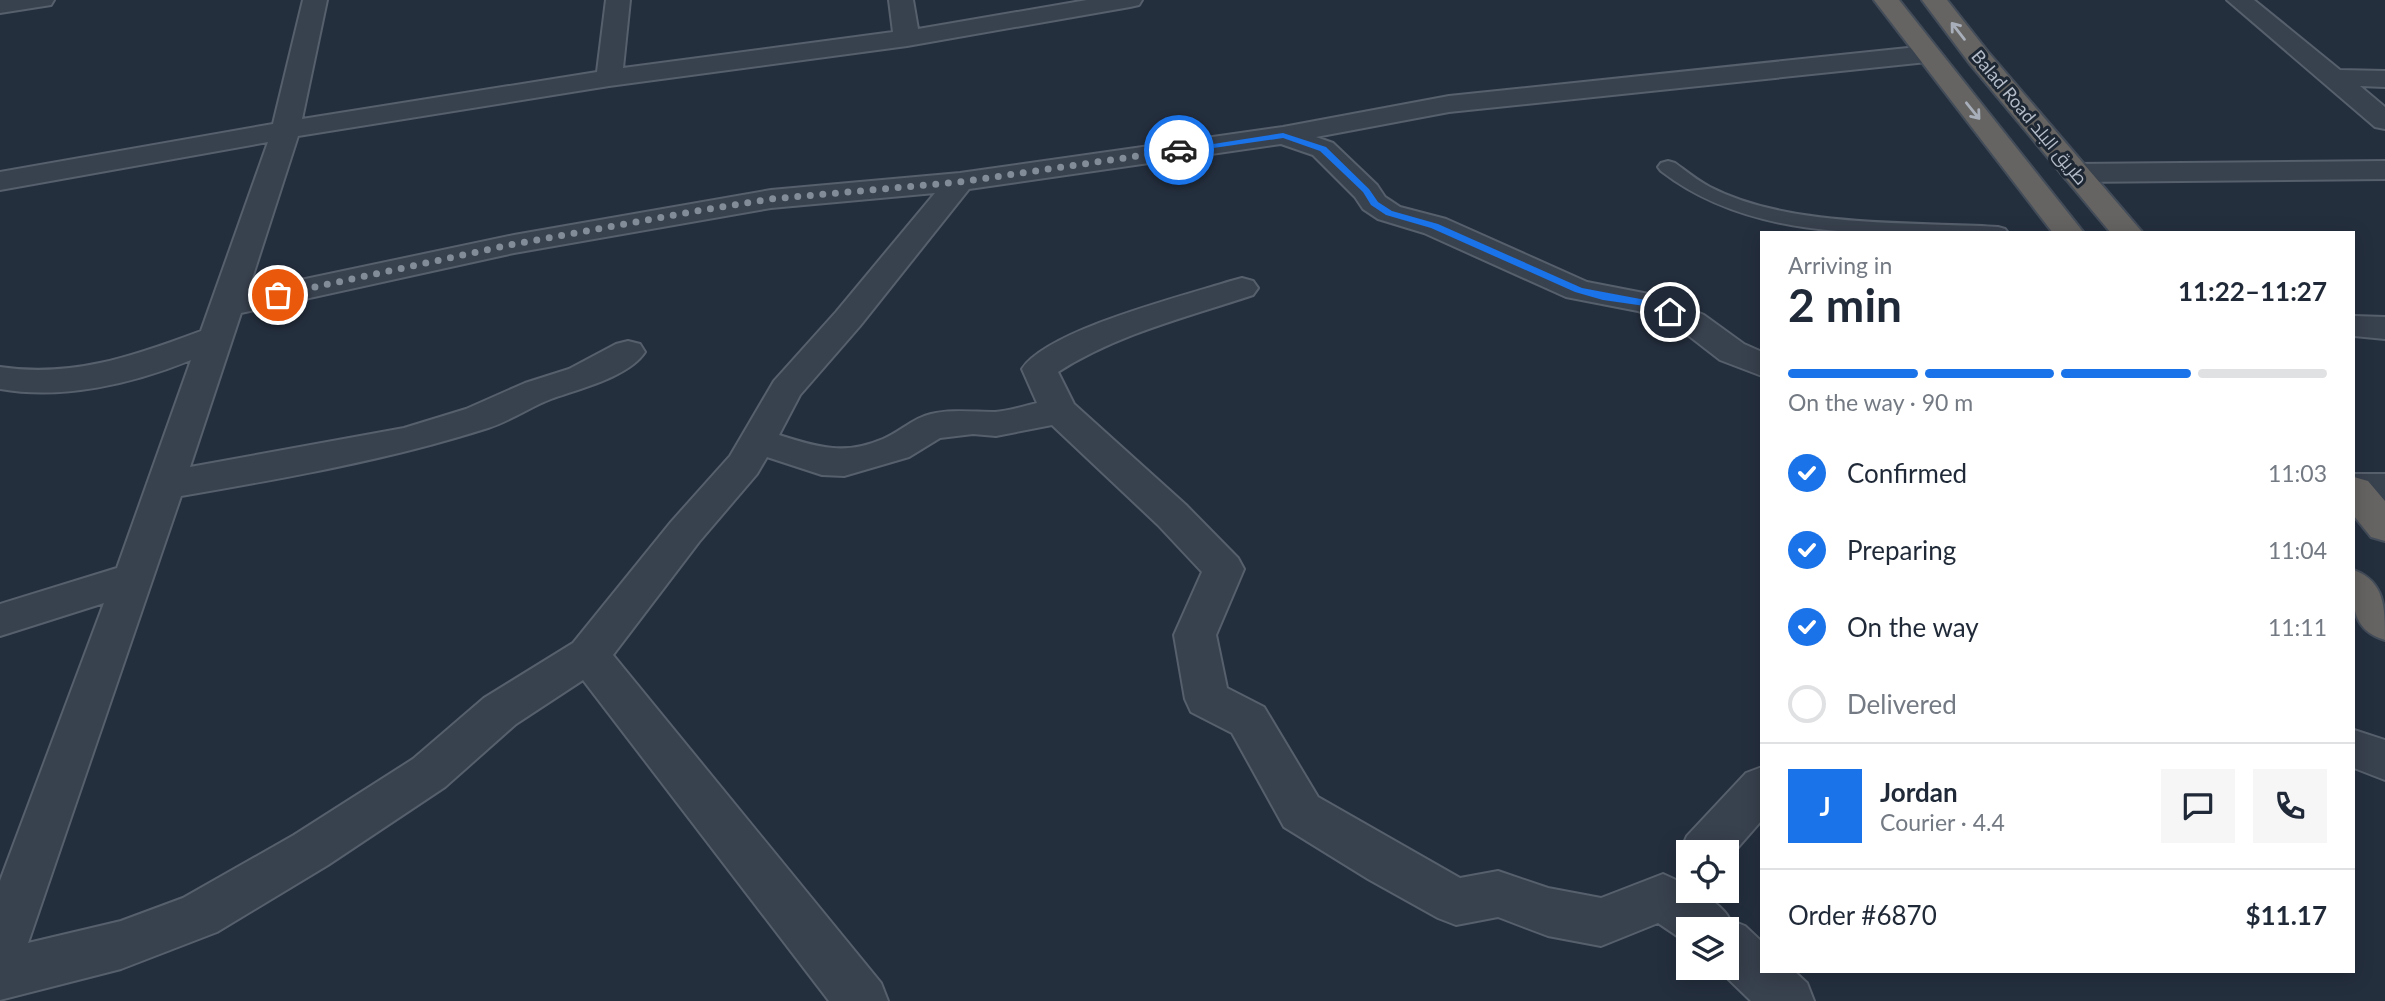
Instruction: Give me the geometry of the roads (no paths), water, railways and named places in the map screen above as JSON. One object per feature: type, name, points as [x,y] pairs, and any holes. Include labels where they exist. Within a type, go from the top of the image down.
[{"type":"highway","name":"Balad Road طريق البلد","points":[[1886,0],[2067,231]]},
{"type":"highway","name":"Balad Road طريق البلد","points":[[1934,0],[1979,58],[2126,231]]},
{"type":"highway","points":[[2355,490],[2385,527]]},
{"type":"highway","points":[[2355,587],[2385,624]]},
{"type":"street","points":[[5,8],[42,0]]},
{"type":"street","points":[[0,949],[134,578],[286,130],[315,0]]},
{"type":"street","points":[[608,78],[618,0]]},
{"type":"street","points":[[901,0],[907,38]]},
{"type":"street","points":[[0,181],[286,130],[608,78],[907,38],[1130,0]]},
{"type":"street","points":[[2239,0],[2385,121]]},
{"type":"street","points":[[0,378],[50,379],[127,370],[219,322],[514,244],[648,219],[771,199],[960,182],[1283,135],[1449,104],[1927,54]]},
{"type":"street","points":[[2334,78],[2385,79]]},
{"type":"street","points":[[1283,135],[1323,149],[1366,191],[1374,203],[1389,213],[1435,226],[1578,290],[1603,297],[1647,303],[1692,322],[1732,352],[1760,364]]},
{"type":"street","points":[[2076,173],[2385,170]]},
{"type":"street","points":[[0,975],[121,945],[199,915],[311,850],[429,773],[500,711],[588,655],[685,532],[744,465],[786,389],[848,319],[960,182]]},
{"type":"street","points":[[1241,288],[1114,330],[1060,355],[1039,369],[1059,411],[1172,515],[1224,569],[1195,635],[1207,699],[1248,720],[1301,812],[1385,863],[1457,902],[1498,894],[1548,912],[1601,922],[1676,883]]},
{"type":"street","points":[[2355,326],[2385,328]]},
{"type":"street","points":[[164,485],[289,464],[417,436],[479,418],[538,391],[581,377],[628,352]]},
{"type":"street","points":[[757,441],[822,462],[844,463],[896,448],[932,426],[973,422],[996,424],[1059,411]]},
{"type":"street","points":[[2355,489],[2385,488]]},
{"type":"street","points":[[0,620],[134,578]]},
{"type":"street","points":[[588,655],[862,1001]]},
{"type":"street","points":[[2355,749],[2385,760]]},
{"type":"street","points":[[1715,840],[1760,789]]},
{"type":"street","points":[[1739,954],[1788,1001]]},
{"type":"lane","points":[[1668,167],[1705,193],[1770,214],[1836,225],[1958,231]]}]
